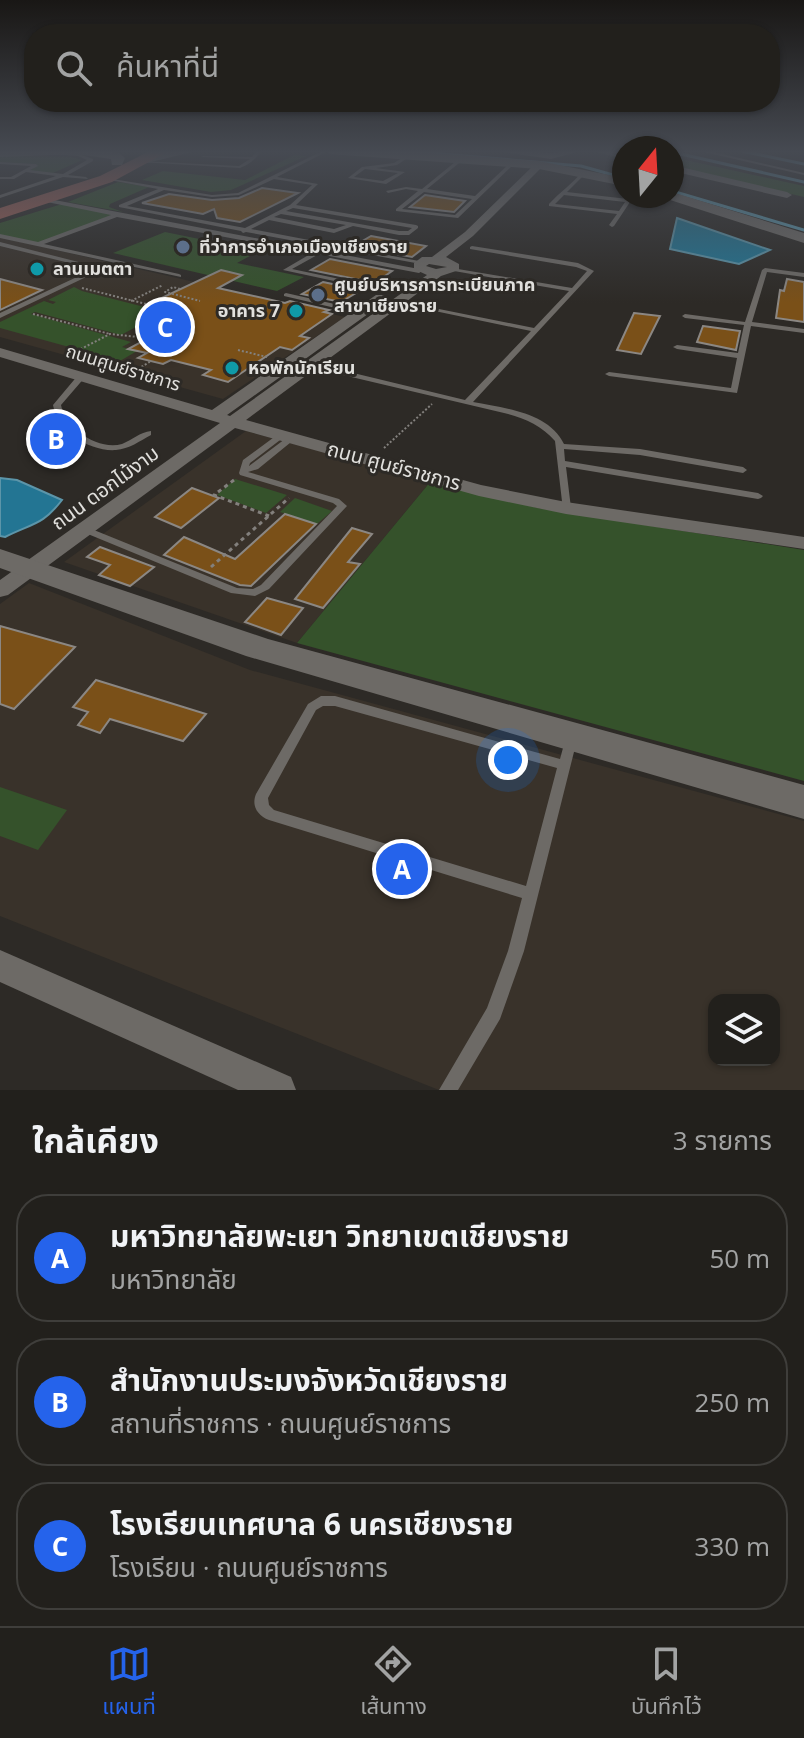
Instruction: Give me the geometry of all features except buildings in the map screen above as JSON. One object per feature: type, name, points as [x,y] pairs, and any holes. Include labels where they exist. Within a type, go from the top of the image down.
[{"type":"main road","points":[[0,207],[20,201]]},
{"type":"main road","points":[[0,214],[41,201]]},
{"type":"street","points":[[234,422],[437,266],[506,201]]},
{"type":"street","points":[[510,211],[518,201]]},
{"type":"street","points":[[687,201],[804,238]]},
{"type":"street","points":[[214,416],[420,268],[453,266],[482,240]]},
{"type":"street","name":"ถนนศูนย์ราชการ","points":[[0,352],[234,422]]},
{"type":"street","name":"ถนน ศูนย์ราชการ","points":[[234,422],[479,490],[566,508],[804,543]]},
{"type":"street","name":"ถนน ดอกไม้งาม","points":[[0,590],[15,563],[86,530],[234,422]]},
{"type":"street","points":[[15,563],[568,752],[804,802]]},
{"type":"street","points":[[0,966],[278,1090]]},
{"type":"lane","points":[[48,201],[420,268]]},
{"type":"lane","points":[[133,201],[121,206],[420,268]]},
{"type":"lane","points":[[243,231],[298,201]]},
{"type":"lane","points":[[410,201],[398,210],[450,219],[473,201]]},
{"type":"lane","points":[[554,201],[551,205],[620,213]]},
{"type":"lane","points":[[281,212],[405,234],[416,227],[292,206]]},
{"type":"lane","points":[[612,225],[623,208]]},
{"type":"lane","points":[[38,244],[117,215]]},
{"type":"lane","points":[[268,218],[334,231],[352,225]]},
{"type":"lane","points":[[0,236],[179,276]]},
{"type":"lane","points":[[0,244],[100,269],[0,316]]},
{"type":"lane","points":[[467,403],[591,271],[578,265],[472,248]]},
{"type":"lane","points":[[318,252],[286,270],[390,291]]},
{"type":"lane","points":[[453,266],[573,290]]},
{"type":"lane","points":[[609,374],[734,391],[748,323],[765,270],[804,275]]},
{"type":"lane","points":[[286,295],[361,312]]},
{"type":"lane","points":[[406,303],[535,330]]},
{"type":"lane","points":[[685,316],[804,331]]},
{"type":"lane","points":[[677,347],[742,356]]},
{"type":"lane","points":[[312,365],[544,425],[554,433],[559,446],[566,508]]},
{"type":"lane","points":[[82,376],[57,405],[60,419],[68,428],[110,448],[127,445],[148,433]]},
{"type":"lane","points":[[245,471],[255,467],[286,437]]},
{"type":"lane","points":[[559,446],[640,452],[743,470]]},
{"type":"lane","points":[[561,463],[758,496]]},
{"type":"lane","points":[[86,530],[246,593],[265,587],[342,510],[341,503],[245,471]]},
{"type":"lane","points":[[448,1090],[494,1013],[530,894],[568,752],[335,701],[321,701],[312,707],[261,798],[262,808],[269,814],[530,894]]},
{"type":"path","points":[[67,285],[190,315]]},
{"type":"path","points":[[131,301],[163,285]]},
{"type":"path","points":[[180,289],[173,287],[165,292],[200,301]]},
{"type":"path","points":[[33,314],[110,334],[148,338]]},
{"type":"path","points":[[77,351],[110,334]]},
{"type":"path","points":[[238,350],[267,357]]},
{"type":"path","points":[[138,369],[151,361]]},
{"type":"path","points":[[371,460],[440,396]]},
{"type":"path","points":[[245,471],[214,495],[269,516]]},
{"type":"path","points":[[201,577],[298,490]]},
{"type":"shaded area","points":[[0,237],[345,317],[223,399],[0,337]]},
{"type":"shaded area","points":[[246,431],[431,481],[297,643],[64,562]]},
{"type":"shaded area","points":[[29,583],[250,670],[804,821],[804,1090],[439,1090],[0,916],[0,604]]},
{"type":"green space","points":[[117,201],[109,207],[123,212],[68,202]]},
{"type":"green space","points":[[62,204],[117,215],[38,244],[0,236],[0,223]]},
{"type":"green space","points":[[165,232],[259,251],[237,263],[304,277],[277,291],[113,253]]},
{"type":"green space","points":[[74,287],[164,312],[121,335],[35,312],[31,314],[131,342],[122,347],[137,351],[120,361],[0,328],[0,322],[44,301],[53,304],[56,302],[48,300]]},
{"type":"green space","points":[[235,479],[287,495],[266,513],[217,495]]},
{"type":"green space","points":[[431,481],[538,508],[804,550],[804,781],[297,643]]},
{"type":"green space","points":[[295,498],[332,511],[317,524],[280,512]]},
{"type":"green space","points":[[0,787],[67,810],[38,850],[0,836]]},
{"type":"water","points":[[677,218],[770,250],[739,264],[670,249]]},
{"type":"water","points":[[0,478],[17,480],[62,500],[42,519],[5,537],[0,536]]},
{"type":"waterway","points":[[705,201],[804,230]]},
{"type":"place","name":"ที่ว่าการอำเภอเมืองเชียงราย","points":[[183,247]]},
{"type":"place","name":"ลานเมตตา","points":[[37,269]]},
{"type":"place","name":"ศูนย์บริหารการทะเบียนภาค สาขาเชียงราย","points":[[318,295]]},
{"type":"place","name":"อาคาร 7","points":[[296,311]]},
{"type":"place","name":"โรงเรียนเทศบาล 6 นครเชียงราย","points":[[165,327]]},
{"type":"place","name":"หอพักนักเรียน","points":[[232,368]]},
{"type":"place","name":"สำนักงานประมงจังหวัดเชียงราย","points":[[56,439]]},
{"type":"place","name":"มหาวิทยาลัยพะเยา วิทยาเขตเชียงราย","points":[[402,869]]}]
